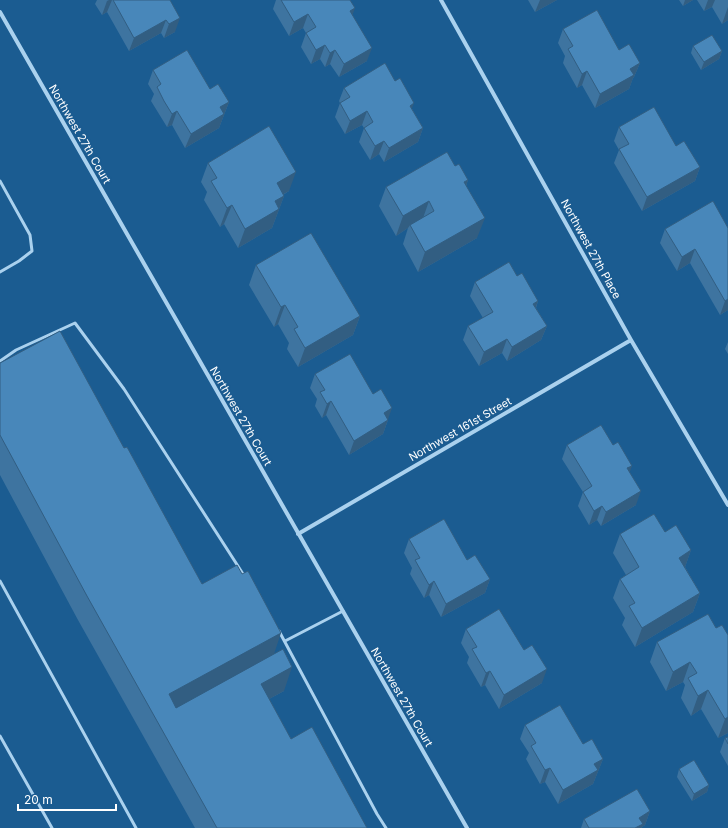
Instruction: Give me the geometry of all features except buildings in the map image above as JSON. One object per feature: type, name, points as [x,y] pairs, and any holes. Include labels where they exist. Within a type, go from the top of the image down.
[{"type":"street","name":"Northwest 27th Place","points":[[441,0],[631,340],[728,505]]},
{"type":"street","name":"Northwest 27th Court","points":[[0,12],[467,828]]},
{"type":"street","name":"Northwest 161st Street","points":[[298,534],[631,340]]},
{"type":"lane","points":[[0,181],[30,235],[32,250],[19,261],[0,272]]},
{"type":"lane","points":[[0,361],[16,350],[75,323],[124,389],[247,581]]},
{"type":"lane","points":[[0,581],[136,828]]},
{"type":"lane","points":[[285,641],[343,611]]},
{"type":"lane","points":[[277,628],[377,814],[386,828]]},
{"type":"lane","points":[[0,736],[52,828]]}]
